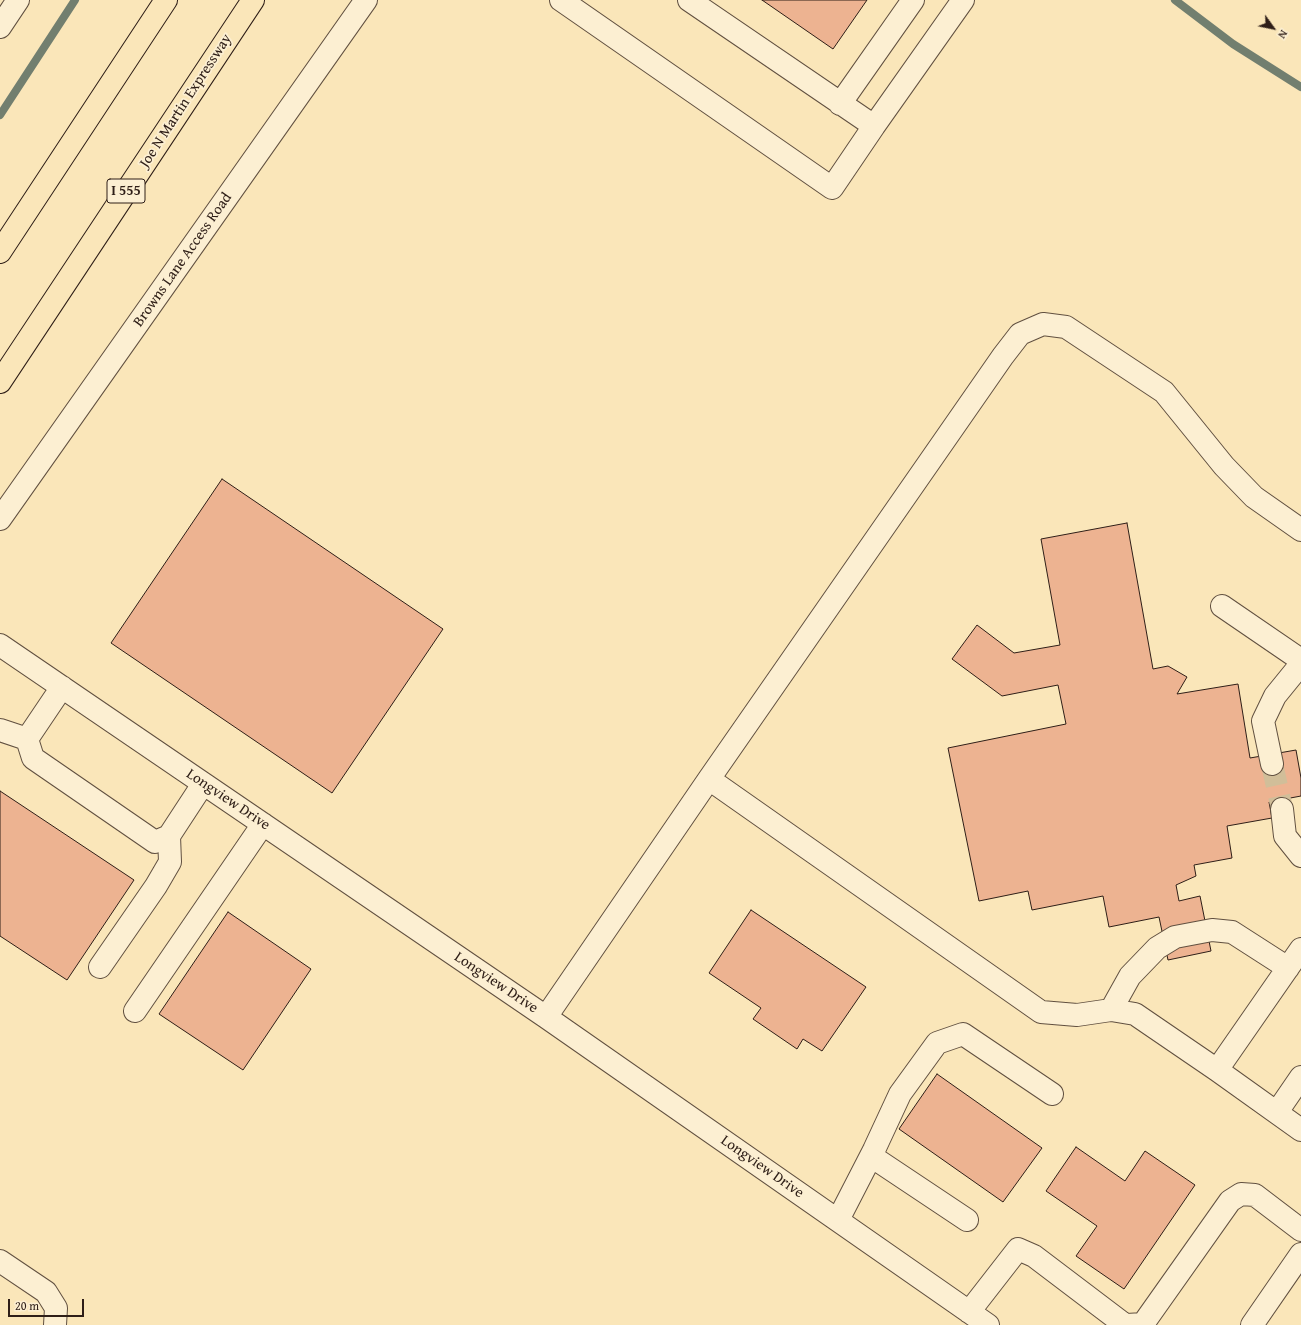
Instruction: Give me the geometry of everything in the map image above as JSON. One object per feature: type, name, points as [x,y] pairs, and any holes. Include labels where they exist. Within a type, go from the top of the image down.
[{"type":"highway","points":[[0,252],[166,0]]},
{"type":"highway","name":"Joe N Martin Expressway","points":[[0,382],[252,0]]},
{"type":"street","points":[[0,27],[18,0]]},
{"type":"street","name":"Browns Lane Access Road","points":[[0,519],[366,0]]},
{"type":"street","points":[[561,0],[832,188],[963,0]]},
{"type":"street","points":[[689,0],[874,126]]},
{"type":"street","points":[[840,104],[913,0]]},
{"type":"street","points":[[546,1017],[1003,356],[1020,334],[1042,324],[1066,327],[1164,392],[1224,466],[1254,497],[1301,530]]},
{"type":"street","points":[[1222,606],[1301,660]]},
{"type":"street","name":"Longview Drive","points":[[0,645],[546,1017],[988,1325]]},
{"type":"street","points":[[1272,764],[1263,721],[1275,696],[1301,664]]},
{"type":"street","points":[[27,739],[62,687]]},
{"type":"street","points":[[0,730],[27,739]]},
{"type":"street","points":[[27,739],[33,758],[155,842],[169,836],[203,784]]},
{"type":"street","points":[[709,780],[1041,1012],[1077,1015],[1111,1010],[1135,1014],[1301,1130]]},
{"type":"street","points":[[1282,809],[1285,836],[1301,856]]},
{"type":"street","points":[[135,1011],[263,824]]},
{"type":"street","points":[[100,967],[156,886],[170,862],[169,836]]},
{"type":"street","points":[[1111,1010],[1130,976],[1157,948],[1174,937],[1212,930],[1232,932],[1288,968]]},
{"type":"street","points":[[1217,1070],[1301,949]]},
{"type":"street","points":[[838,1220],[871,1156],[900,1094],[937,1043],[963,1034],[1052,1094]]},
{"type":"street","points":[[1277,1112],[1301,1077]]},
{"type":"street","points":[[871,1156],[967,1220]]},
{"type":"street","points":[[970,1312],[1018,1249],[1034,1256],[1126,1325],[1143,1324],[1230,1201],[1241,1194],[1254,1195],[1301,1230]]},
{"type":"street","points":[[0,1261],[46,1292],[56,1308],[56,1325]]},
{"type":"street","points":[[1252,1325],[1298,1263]]},
{"type":"building","points":[[762,0],[867,0],[833,49]]},
{"type":"building","points":[[222,479],[443,629],[332,793],[111,643]]},
{"type":"building","points":[[1127,523],[1153,669],[1168,666],[1187,677],[1177,694],[1238,684],[1250,758],[1296,750],[1301,778],[1301,796],[1269,802],[1272,818],[1227,826],[1232,858],[1194,865],[1196,876],[1176,885],[1179,901],[1200,896],[1211,951],[1168,960],[1159,917],[1109,927],[1103,896],[1032,910],[1028,891],[979,901],[948,748],[1066,724],[1058,685],[1002,696],[952,659],[977,625],[1014,653],[1060,645],[1041,539]]},
{"type":"building","points":[[0,791],[134,880],[67,980],[0,936]]},
{"type":"building","points":[[751,910],[866,987],[822,1051],[803,1039],[797,1049],[753,1019],[761,1008],[709,973]]},
{"type":"building","points":[[228,912],[311,969],[243,1070],[159,1014]]},
{"type":"building","points":[[937,1074],[1042,1148],[1003,1202],[899,1129]]},
{"type":"building","points":[[1076,1147],[1125,1181],[1145,1151],[1195,1185],[1124,1289],[1076,1256],[1097,1226],[1046,1191]]},
{"type":"waterway","points":[[0,115],[75,0]]},
{"type":"waterway","points":[[1175,0],[1233,44],[1301,87]]},
{"type":"tunnel","points":[[1272,764],[1282,809]]}]
